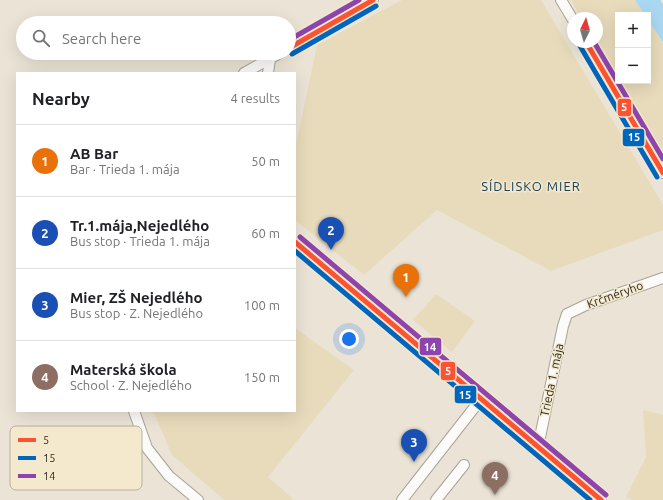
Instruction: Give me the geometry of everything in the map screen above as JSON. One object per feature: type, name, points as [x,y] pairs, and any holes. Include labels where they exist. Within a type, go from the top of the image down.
[{"type":"street","points":[[296,44],[373,0]]},
{"type":"street","points":[[561,0],[568,12]]},
{"type":"street","points":[[590,48],[663,173]]},
{"type":"street","points":[[246,72],[267,60]]},
{"type":"street","points":[[268,72],[270,60]]},
{"type":"street","points":[[296,243],[601,500]]},
{"type":"street","name":"Krčméryho","points":[[567,314],[586,305],[663,278]]},
{"type":"street","name":"Trieda 1. mája","points":[[538,447],[563,326],[567,314]]},
{"type":"street","points":[[402,500],[482,399]]},
{"type":"street","points":[[134,412],[140,426]]},
{"type":"street","points":[[142,432],[148,448],[169,476],[198,500]]},
{"type":"street","points":[[436,500],[464,465]]},
{"type":"shaded area","points":[[402,0],[541,0],[567,44],[567,48],[570,48],[663,205],[663,230],[551,271],[437,210],[364,275],[296,221],[296,145],[317,45]]},
{"type":"shaded area","points":[[571,0],[635,0],[643,12],[615,12],[615,74],[600,48],[603,48],[603,12],[578,12]]},
{"type":"shaded area","points":[[651,24],[663,42],[663,155],[621,84],[651,84]]},
{"type":"shaded area","points":[[436,294],[475,321],[452,352],[413,320]]},
{"type":"shaded area","points":[[296,329],[354,370],[268,477],[293,499],[292,500],[224,500],[172,455],[153,412],[296,412]]},
{"type":"shaded area","points":[[643,410],[663,415],[663,500],[632,500],[626,497],[646,457]]},
{"type":"water","points":[[635,0],[660,0],[663,4],[663,42],[651,24],[651,12],[643,12]]},
{"type":"transit line","name":"14","points":[[296,36],[359,0]]},
{"type":"transit line","name":"5","points":[[296,44],[373,0]]},
{"type":"transit line","name":"15","points":[[296,52],[376,6]]},
{"type":"transit line","name":"15","points":[[581,48],[657,177]]},
{"type":"transit line","name":"5","points":[[590,48],[663,173]]},
{"type":"transit line","name":"14","points":[[598,48],[663,159]]},
{"type":"transit line","name":"14","points":[[300,237],[606,495]]},
{"type":"transit line","name":"5","points":[[296,243],[601,500]]},
{"type":"transit line","name":"15","points":[[296,252],[590,500]]},
{"type":"place","name":"Tr.1.mája,Nejedlého","points":[[331,250]]},
{"type":"place","name":"AB Bar","points":[[406,297]]},
{"type":"place","name":"Mier, ZŠ Nejedlého","points":[[414,462]]},
{"type":"place","name":"Materská škola","points":[[495,495]]},
{"type":"district","name":"SÍDLISKO MIER","points":[[531,186]]}]
